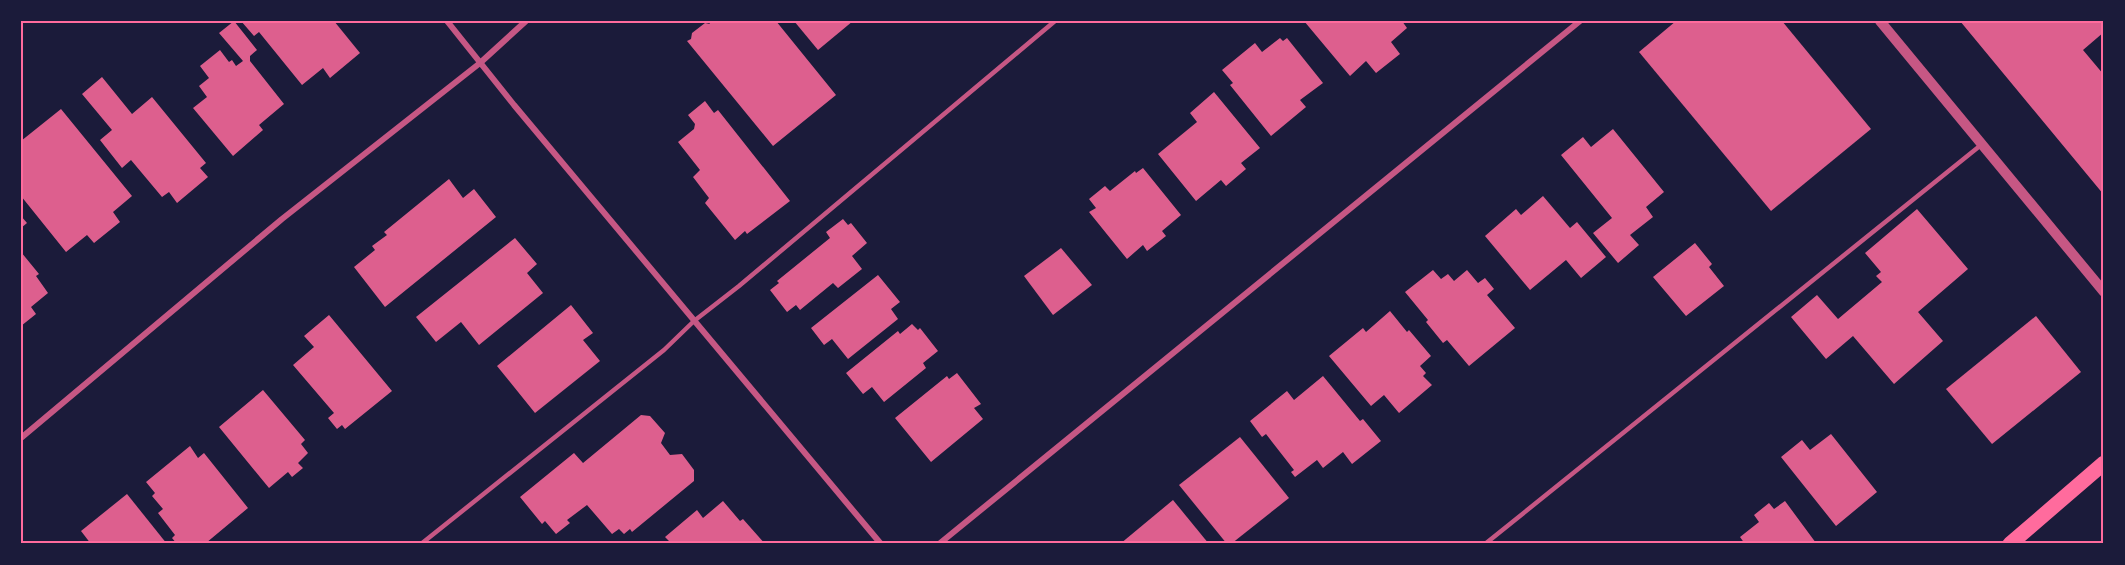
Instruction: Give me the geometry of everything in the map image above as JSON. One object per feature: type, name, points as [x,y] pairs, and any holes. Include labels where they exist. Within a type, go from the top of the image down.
[{"type":"main road","points":[[2010,544],[2104,463]]},
{"type":"street","points":[[447,21],[881,544]]},
{"type":"street","points":[[21,438],[282,219],[480,63],[526,21]]},
{"type":"street","points":[[939,544],[1580,21]]},
{"type":"street","points":[[1880,21],[2104,292]]},
{"type":"lane","points":[[421,544],[664,350],[694,321],[748,279],[1054,21]]},
{"type":"lane","points":[[1485,544],[1983,144]]},
{"type":"building","points":[[234,21],[257,50],[250,56],[250,61],[284,104],[259,125],[263,130],[233,156],[193,108],[207,97],[199,86],[209,78],[200,66],[220,50],[229,62],[232,60],[236,66],[243,61],[219,33]]},
{"type":"building","points":[[241,21],[334,21],[360,53],[330,78],[323,68],[302,85],[259,32],[254,36]]},
{"type":"building","points":[[708,21],[776,21],[836,95],[773,146],[687,41],[691,39],[692,33],[705,23],[710,24]]},
{"type":"building","points":[[794,21],[853,21],[818,50]]},
{"type":"building","points":[[1304,21],[1402,21],[1407,28],[1391,42],[1400,54],[1376,73],[1366,61],[1350,76]]},
{"type":"building","points":[[1676,21],[1782,21],[1871,129],[1771,211],[1639,52]]},
{"type":"building","points":[[1960,21],[2104,21],[2104,32],[2083,50],[2104,75],[2104,195]]},
{"type":"building","points":[[1280,38],[1283,41],[1287,38],[1323,83],[1300,100],[1306,107],[1271,136],[1230,85],[1233,83],[1222,70],[1255,43],[1262,52]]},
{"type":"building","points":[[102,77],[132,114],[152,97],[206,163],[200,168],[208,177],[177,203],[169,192],[162,197],[131,160],[122,168],[100,140],[112,130],[82,94]]},
{"type":"building","points":[[1214,92],[1260,148],[1241,163],[1246,169],[1226,186],[1221,180],[1196,201],[1158,154],[1197,122],[1190,113]]},
{"type":"building","points":[[705,101],[714,113],[718,110],[790,201],[747,234],[745,231],[735,240],[705,203],[709,198],[693,177],[700,170],[678,142],[694,129],[695,124],[688,115]]},
{"type":"building","points":[[61,109],[132,196],[113,212],[120,222],[94,243],[87,235],[66,252],[21,196],[21,141]]},
{"type":"building","points":[[1613,129],[1664,192],[1646,207],[1653,217],[1630,235],[1639,245],[1618,263],[1593,233],[1612,218],[1561,155],[1583,137],[1591,147]]},
{"type":"building","points":[[1143,168],[1181,215],[1162,231],[1166,236],[1147,251],[1143,245],[1127,259],[1089,212],[1096,208],[1089,199],[1105,186],[1110,191],[1135,171],[1136,173]]},
{"type":"building","points":[[449,179],[463,198],[474,189],[496,217],[385,307],[354,267],[375,250],[372,246],[387,235],[384,232]]},
{"type":"building","points":[[1543,196],[1570,228],[1577,222],[1606,257],[1581,278],[1566,260],[1530,290],[1485,236],[1516,209],[1521,215]]},
{"type":"building","points":[[1917,209],[1968,269],[1918,312],[1943,341],[1894,384],[1853,336],[1826,359],[1791,317],[1817,295],[1838,319],[1882,282],[1876,276],[1881,272],[1865,253]]},
{"type":"building","points":[[21,216],[27,223],[21,228]]},
{"type":"building","points":[[843,219],[848,225],[851,223],[867,243],[852,256],[862,269],[838,288],[833,283],[800,310],[796,305],[787,312],[770,290],[779,283],[777,281],[830,238],[826,232]]},
{"type":"building","points":[[515,238],[537,264],[527,273],[543,293],[479,345],[461,322],[436,342],[416,317]]},
{"type":"building","points":[[1695,243],[1712,264],[1709,267],[1724,286],[1686,316],[1653,277]]},
{"type":"building","points":[[1061,248],[1092,285],[1053,315],[1024,276]]},
{"type":"building","points":[[21,252],[39,274],[36,276],[48,293],[31,307],[36,314],[21,326]]},
{"type":"building","points":[[1433,270],[1441,279],[1448,274],[1454,281],[1467,270],[1478,283],[1485,278],[1494,289],[1487,295],[1515,328],[1469,366],[1447,340],[1443,343],[1405,292]]},
{"type":"building","points":[[878,275],[900,302],[891,309],[898,319],[848,359],[832,339],[824,345],[811,328]]},
{"type":"building","points":[[571,305],[593,333],[583,340],[600,361],[535,413],[497,366]]},
{"type":"building","points":[[1390,311],[1431,356],[1420,366],[1426,373],[1423,376],[1432,385],[1399,413],[1384,395],[1371,406],[1329,356],[1363,328],[1366,332]]},
{"type":"building","points":[[329,315],[392,391],[345,429],[342,425],[337,429],[328,418],[334,413],[293,365],[314,347],[304,336]]},
{"type":"building","points":[[2036,316],[2081,372],[1992,444],[1946,389]]},
{"type":"building","points":[[912,324],[918,330],[920,328],[938,351],[923,363],[926,368],[884,402],[872,387],[863,394],[846,373],[898,331],[900,334]]},
{"type":"building","points":[[957,373],[981,404],[974,408],[983,419],[931,462],[895,418],[947,376],[949,379]]},
{"type":"building","points":[[1323,376],[1360,421],[1363,419],[1381,441],[1352,464],[1343,452],[1323,468],[1317,460],[1295,477],[1291,472],[1294,470],[1266,434],[1262,437],[1250,421],[1287,391],[1294,400]]},
{"type":"building","points":[[263,390],[305,440],[301,444],[308,453],[298,463],[303,468],[292,477],[288,472],[269,488],[219,427]]},
{"type":"building","points":[[641,415],[650,416],[665,433],[661,443],[670,455],[682,454],[694,470],[694,481],[632,532],[630,529],[624,534],[619,529],[612,534],[587,505],[567,520],[570,523],[556,534],[545,521],[542,524],[520,497],[574,453],[583,463]]},
{"type":"building","points":[[1831,434],[1877,492],[1836,526],[1781,457],[1802,440],[1810,450]]},
{"type":"building","points":[[1240,437],[1289,498],[1231,544],[1227,544],[1179,485]]},
{"type":"building","points":[[190,446],[198,458],[204,453],[248,508],[207,544],[177,544],[172,538],[175,535],[158,513],[163,509],[152,496],[155,493],[146,482]]},
{"type":"building","points":[[127,494],[167,544],[91,544],[81,531]]},
{"type":"building","points":[[1173,500],[1209,544],[1120,544]]},
{"type":"building","points":[[723,501],[740,521],[743,519],[765,544],[672,544],[665,537],[697,510],[703,518]]},
{"type":"building","points":[[1785,501],[1816,543],[1745,544],[1740,537],[1759,522],[1754,515],[1769,503],[1774,509]]}]
